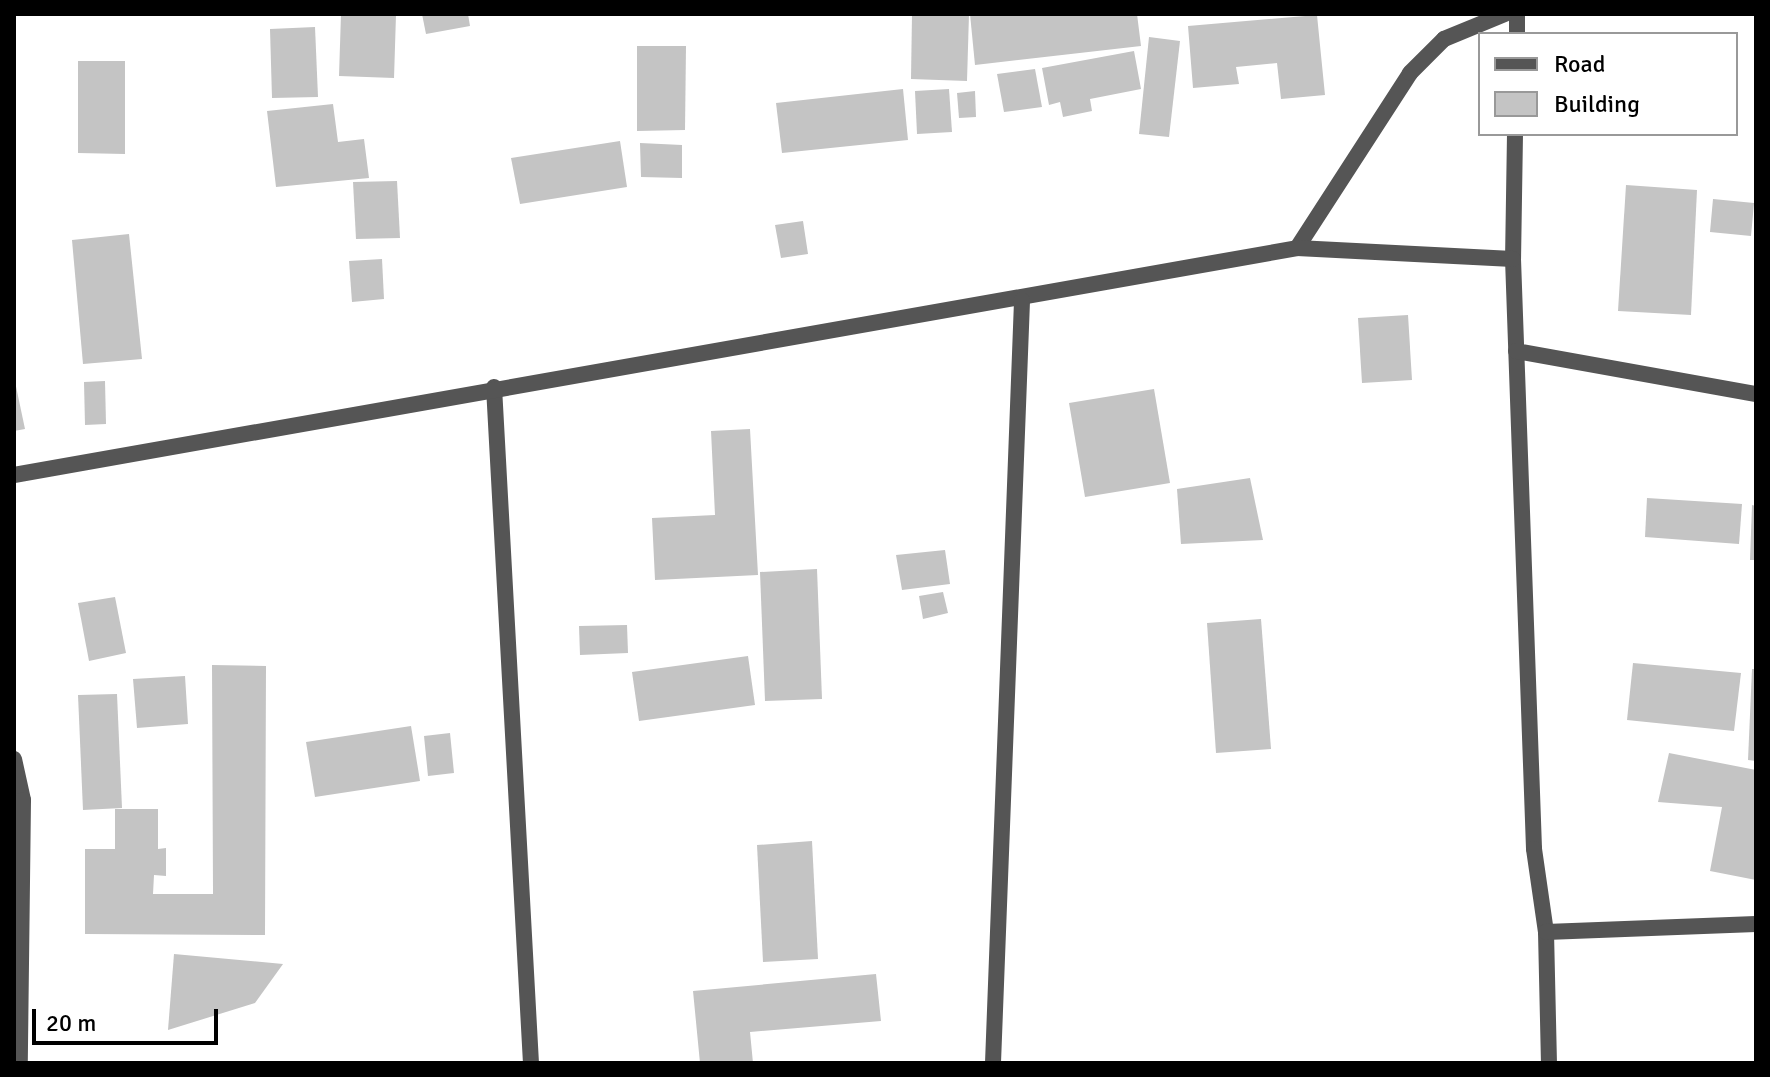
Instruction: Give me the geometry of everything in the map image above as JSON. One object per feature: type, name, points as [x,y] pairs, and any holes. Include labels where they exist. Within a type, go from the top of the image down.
[{"type":"street","points":[[1297,248],[1410,73],[1444,39],[1505,14]]},
{"type":"street","points":[[1515,136],[1513,259],[1534,849],[1546,932],[1549,1063]]},
{"type":"street","points":[[14,475],[494,387],[1022,301],[1297,248],[1513,259]]},
{"type":"street","points":[[993,1063],[1022,301]]},
{"type":"street","points":[[1516,351],[1756,394]]},
{"type":"street","points":[[494,387],[531,1063]]},
{"type":"street","points":[[14,759],[23,800],[18,976],[20,1063]]},
{"type":"street","points":[[1546,932],[1756,924]]},
{"type":"building","points":[[341,14],[396,14],[394,78],[339,76]]},
{"type":"building","points":[[422,14],[468,14],[470,26],[426,34]]},
{"type":"building","points":[[912,14],[969,14],[967,81],[911,79]]},
{"type":"building","points":[[970,14],[1137,14],[1141,46],[975,65]]},
{"type":"building","points":[[1317,15],[1325,95],[1281,99],[1277,63],[1236,67],[1239,84],[1193,88],[1188,26]]},
{"type":"building","points":[[315,27],[318,97],[272,98],[270,29]]},
{"type":"building","points":[[1149,37],[1180,41],[1169,137],[1139,134]]},
{"type":"building","points":[[637,46],[686,46],[685,130],[637,131]]},
{"type":"building","points":[[1134,51],[1141,89],[1090,99],[1092,111],[1063,117],[1060,102],[1049,105],[1042,68]]},
{"type":"building","points":[[78,61],[125,61],[125,154],[78,153]]},
{"type":"building","points":[[1035,69],[1042,107],[1004,112],[997,74]]},
{"type":"building","points":[[903,89],[908,140],[782,153],[776,103]]},
{"type":"building","points":[[949,89],[952,132],[917,134],[915,91]]},
{"type":"building","points":[[975,91],[976,117],[959,118],[957,93]]},
{"type":"building","points":[[333,104],[338,142],[364,139],[369,178],[276,187],[267,111]]},
{"type":"building","points":[[620,141],[627,187],[520,204],[511,158]]},
{"type":"building","points":[[640,143],[682,145],[682,178],[641,177]]},
{"type":"building","points":[[397,181],[400,238],[356,239],[353,182]]},
{"type":"building","points":[[1626,185],[1697,190],[1691,315],[1618,311]]},
{"type":"building","points":[[1713,199],[1754,203],[1751,236],[1710,232]]},
{"type":"building","points":[[803,221],[808,254],[781,258],[775,225]]},
{"type":"building","points":[[129,234],[142,359],[83,364],[72,240]]},
{"type":"building","points":[[382,259],[384,299],[352,302],[349,261]]},
{"type":"building","points":[[1408,315],[1412,380],[1362,383],[1358,318]]},
{"type":"building","points":[[14,377],[25,429],[14,431]]},
{"type":"building","points":[[105,381],[106,424],[85,425],[84,382]]},
{"type":"building","points":[[1154,389],[1170,483],[1085,497],[1069,403]]},
{"type":"building","points":[[750,429],[758,575],[655,580],[652,518],[715,515],[711,431]]},
{"type":"building","points":[[1250,478],[1263,540],[1181,544],[1177,489]]},
{"type":"building","points":[[1647,498],[1742,504],[1739,544],[1645,537]]},
{"type":"building","points":[[1752,505],[1756,506],[1756,560],[1750,560]]},
{"type":"building","points":[[945,550],[950,584],[902,590],[896,555]]},
{"type":"building","points":[[817,569],[822,699],[765,701],[760,572]]},
{"type":"building","points":[[943,592],[948,613],[923,619],[919,596]]},
{"type":"building","points":[[115,597],[126,653],[89,661],[78,603]]},
{"type":"building","points":[[1261,619],[1271,749],[1216,753],[1207,623]]},
{"type":"building","points":[[627,625],[628,653],[580,655],[579,626]]},
{"type":"building","points":[[748,656],[755,705],[639,721],[632,672]]},
{"type":"building","points":[[1633,663],[1741,673],[1734,731],[1627,720]]},
{"type":"building","points":[[212,665],[266,666],[265,935],[85,934],[85,849],[115,849],[115,809],[158,809],[158,849],[166,848],[166,876],[154,875],[153,894],[213,894]]},
{"type":"building","points":[[1752,669],[1756,669],[1756,761],[1748,760]]},
{"type":"building","points":[[185,676],[188,724],[137,728],[133,679]]},
{"type":"building","points":[[117,694],[122,808],[83,810],[78,695]]},
{"type":"building","points":[[411,726],[420,781],[315,797],[306,742]]},
{"type":"building","points":[[450,733],[454,773],[428,776],[424,736]]},
{"type":"building","points":[[1669,753],[1756,770],[1756,880],[1710,871],[1722,807],[1658,802]]},
{"type":"building","points":[[812,841],[818,959],[763,962],[757,845]]},
{"type":"building","points":[[174,954],[283,964],[255,1003],[168,1030]]},
{"type":"building","points":[[876,974],[881,1021],[750,1032],[753,1063],[700,1063],[693,991]]}]
